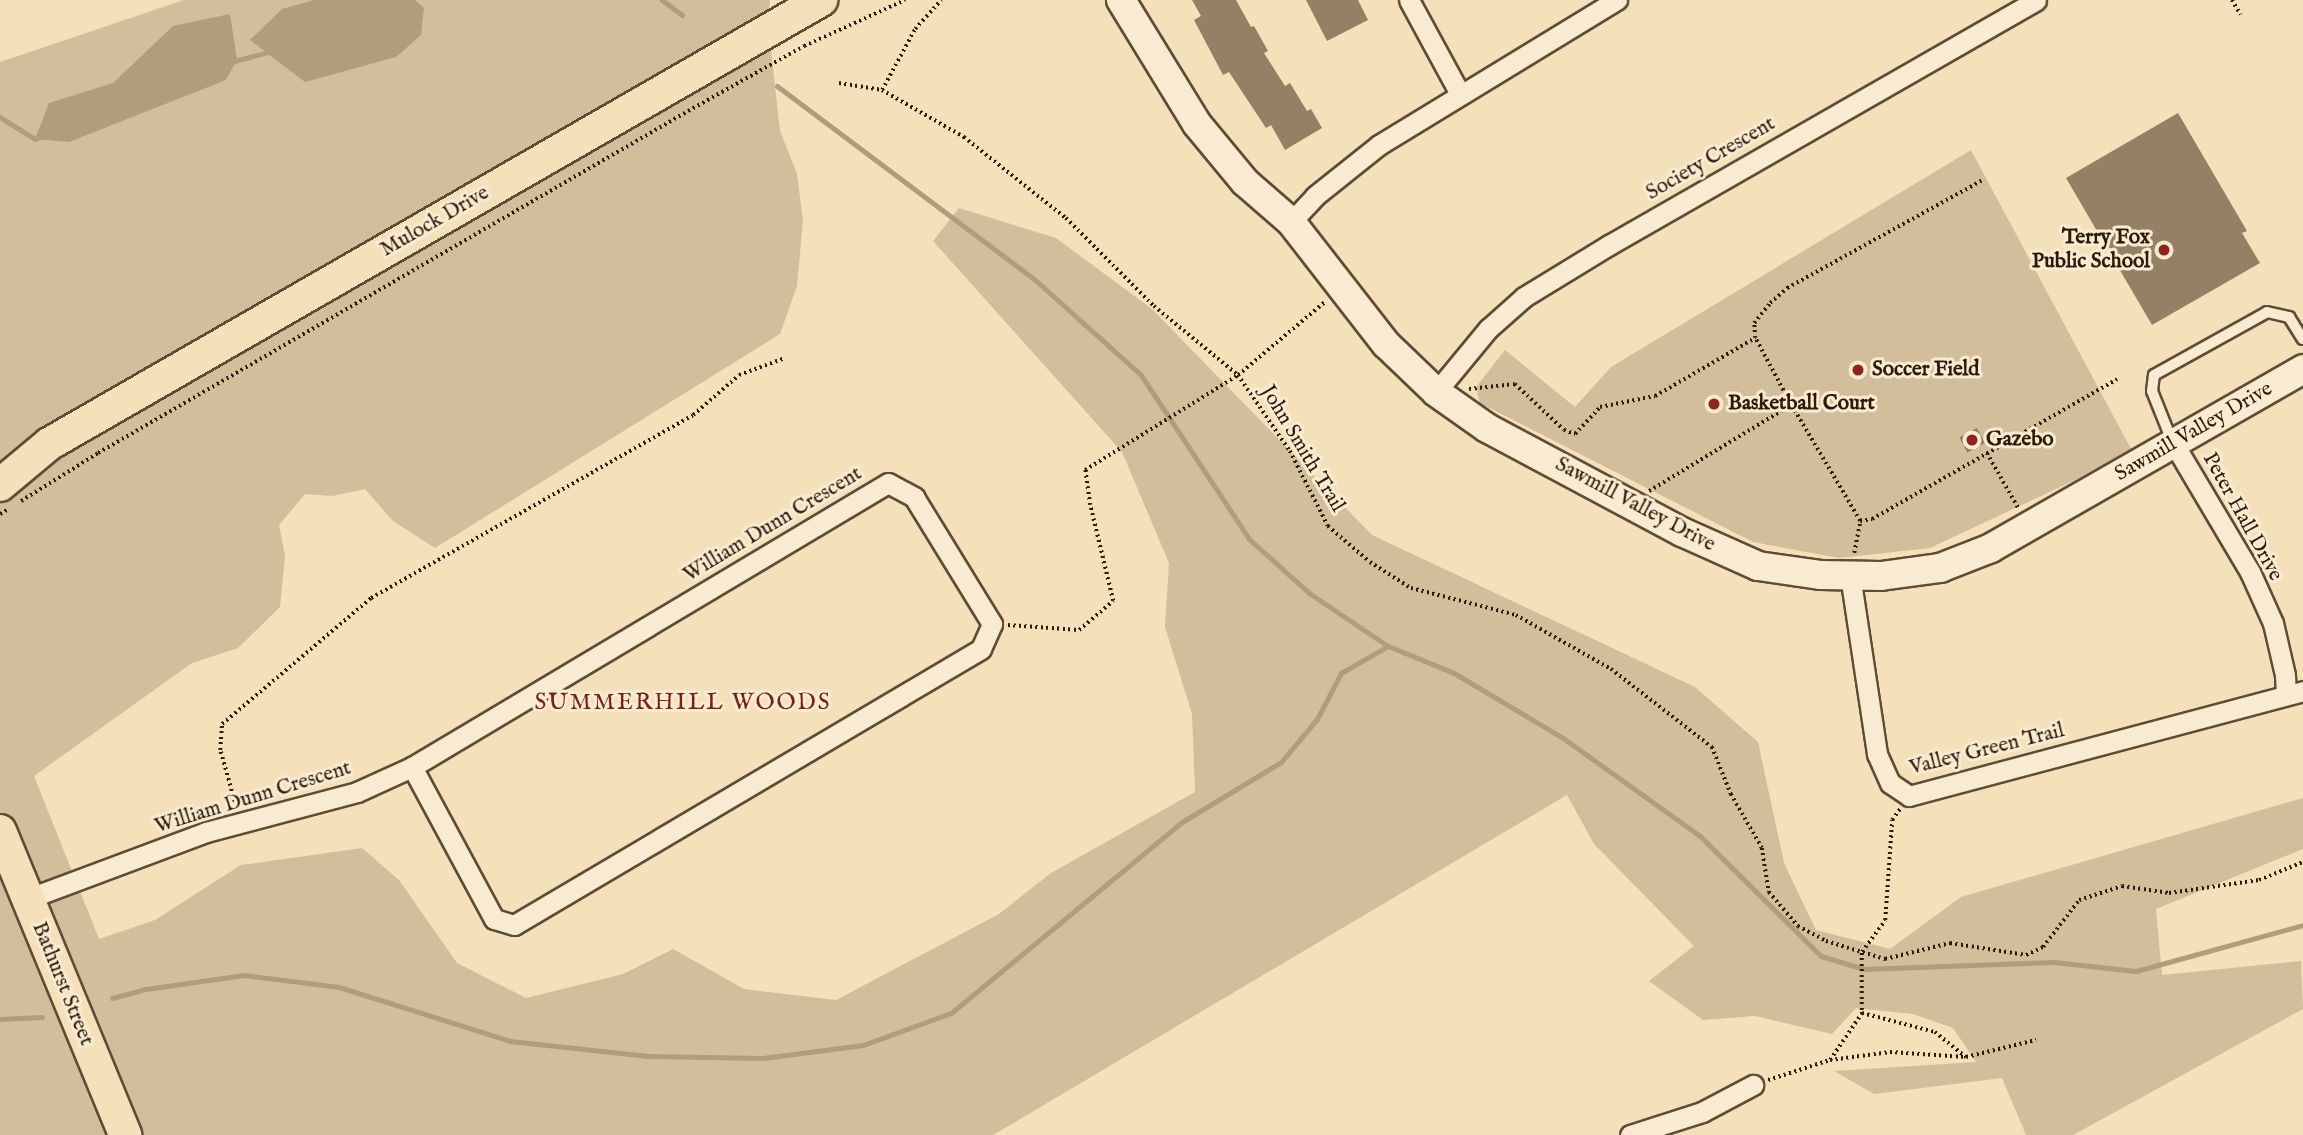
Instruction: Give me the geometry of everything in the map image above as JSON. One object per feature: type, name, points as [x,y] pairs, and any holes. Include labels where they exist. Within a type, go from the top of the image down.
[{"type":"main road","name":"Mulock Drive","points":[[0,485],[49,444],[821,0]]},
{"type":"main road","name":"Mulock Drive","points":[[0,459],[49,444]]},
{"type":"main road","name":"Bathurst Street","points":[[0,831],[125,1135]]},
{"type":"street","name":"Sawmill Valley Drive","points":[[1121,0],[1197,124],[1245,182],[1291,222],[1386,344],[1436,392],[1487,428],[1682,532],[1758,566],[1821,575],[1881,576],[1940,568],[1991,548],[2303,369]]},
{"type":"street","points":[[1409,0],[1460,94]]},
{"type":"street","points":[[1291,222],[1344,171],[1460,94],[1617,0]]},
{"type":"street","name":"Society Crescent","points":[[1436,392],[1488,329],[1524,297],[1677,205],[2036,0]]},
{"type":"street","name":"Peter Hall Drive","points":[[2174,444],[2250,572],[2273,623],[2285,675],[2295,693]]},
{"type":"street","name":"William Dunn Crescent","points":[[27,899],[206,832],[357,792],[412,767],[888,483],[914,497],[992,624]]},
{"type":"street","name":"Valley Green Trail","points":[[1850,575],[1877,754],[1890,783],[1909,796],[2295,693]]},
{"type":"street","points":[[412,767],[494,919],[514,925],[981,649],[992,624]]},
{"type":"street","points":[[1630,1135],[1702,1112],[1752,1085]]},
{"type":"lane","points":[[2174,444],[2152,391],[2154,375],[2267,312],[2289,317],[2303,339]]},
{"type":"path","points":[[0,514],[98,453],[688,111],[804,46],[905,0]]},
{"type":"path","points":[[882,90],[915,29],[941,0]]},
{"type":"path","points":[[2232,0],[2241,15]]},
{"type":"path","name":"John Smith Trail","points":[[839,83],[882,90],[964,137],[1066,218],[1154,306],[1238,375],[1290,451],[1328,526],[1370,562],[1411,588],[1516,615],[1611,669],[1712,747],[1731,794],[1762,848],[1769,892],[1798,926],[1826,941],[1885,959],[1950,943],[2026,955],[2043,947],[2079,900],[2122,886],[2169,892],[2259,880],[2303,862]]},
{"type":"path","points":[[1850,575],[1860,521],[1791,405],[1755,338],[1754,323],[1787,288],[1983,180]]},
{"type":"path","points":[[992,624],[1079,630],[1113,601],[1090,505],[1085,470],[1238,375],[1331,297],[1345,290]]},
{"type":"path","points":[[1436,392],[1515,384],[1563,430],[1575,434],[1600,407],[1654,397],[1755,338]]},
{"type":"path","points":[[240,823],[220,750],[222,724],[371,598],[693,415],[739,375],[785,358]]},
{"type":"path","points":[[1860,521],[1872,519],[2117,379]]},
{"type":"path","points":[[1629,503],[1791,405]]},
{"type":"path","points":[[1987,453],[2022,515]]},
{"type":"path","points":[[1830,1060],[1862,1013],[1862,953],[1885,920],[1892,820],[1909,796]]},
{"type":"path","points":[[1862,1013],[1935,1032],[1966,1057]]},
{"type":"path","points":[[1752,1085],[1830,1060],[1890,1052],[1966,1057],[2036,1040]]},
{"type":"shaded area","points":[[184,0],[770,0],[768,23],[780,131],[797,174],[803,220],[797,286],[780,334],[435,548],[393,521],[365,489],[332,496],[305,494],[279,525],[285,556],[280,607],[238,648],[192,663],[34,776],[99,939],[155,920],[241,865],[362,848],[399,880],[457,963],[526,998],[623,974],[673,949],[744,989],[836,1000],[999,914],[1051,873],[1195,792],[1192,714],[1165,627],[1169,563],[1122,452],[933,241],[959,208],[1056,238],[1152,309],[1372,535],[1695,687],[1758,742],[1784,863],[1816,930],[1890,949],[1961,897],[2303,798],[2303,849],[2156,909],[2162,975],[2301,961],[2303,1009],[2073,1135],[2026,1135],[2002,1078],[1874,1094],[1834,1071],[1976,1062],[1953,1028],[1913,1014],[1856,1008],[1832,1034],[1755,1016],[1703,1020],[1649,981],[1694,946],[1594,844],[1567,795],[993,1135],[0,1135],[0,62]]},
{"type":"shaded area","points":[[314,0],[415,0],[424,8],[421,35],[396,57],[305,82],[250,40],[282,9]]},
{"type":"shaded area","points":[[230,14],[237,60],[226,80],[69,142],[35,139],[49,103],[113,83],[173,26]]},
{"type":"shaded area","points":[[1971,150],[2131,449],[2075,480],[1930,548],[1839,558],[1753,542],[1480,403],[1476,387],[1505,350],[1575,407],[1611,367]]},
{"type":"building","points":[[1192,0],[1236,0],[1251,27],[1254,26],[1268,51],[1264,53],[1285,86],[1290,83],[1307,111],[1311,109],[1322,128],[1285,150],[1271,125],[1266,128],[1229,72],[1223,75],[1194,20],[1201,16]]},
{"type":"building","points":[[1306,0],[1358,0],[1368,20],[1327,41]]},
{"type":"building","points":[[2178,113],[2247,231],[2242,233],[2260,263],[2152,325],[2066,178]]},
{"type":"building","name":"Gazebo","points":[[1977,428],[1985,443],[1967,452],[1959,437]]},
{"type":"waterway","points":[[662,0],[682,15]]},
{"type":"waterway","points":[[231,62],[272,51]]},
{"type":"waterway","points":[[777,86],[1033,278],[1141,375],[1249,539],[1309,593],[1388,646],[1454,673],[1563,738],[1700,836],[1821,956],[1864,969],[2054,962],[2136,971],[2303,925]]},
{"type":"waterway","points":[[0,117],[35,139],[39,137]]},
{"type":"waterway","points":[[112,998],[146,989],[244,975],[339,987],[510,1041],[648,1056],[763,1058],[863,1045],[951,1013],[1182,822],[1281,762],[1317,719],[1341,673],[1388,646]]},
{"type":"waterway","points":[[0,1019],[42,1017]]},
{"type":"place","name":"Terry Fox Public School","points":[[2164,250]]},
{"type":"place","name":"Soccer Field","points":[[1858,370]]},
{"type":"place","name":"Basketball Court","points":[[1714,404]]},
{"type":"place","name":"Gazebo","points":[[1972,440]]},
{"type":"district","name":"SUMMERHILL WOODS","points":[[683,703]]}]
